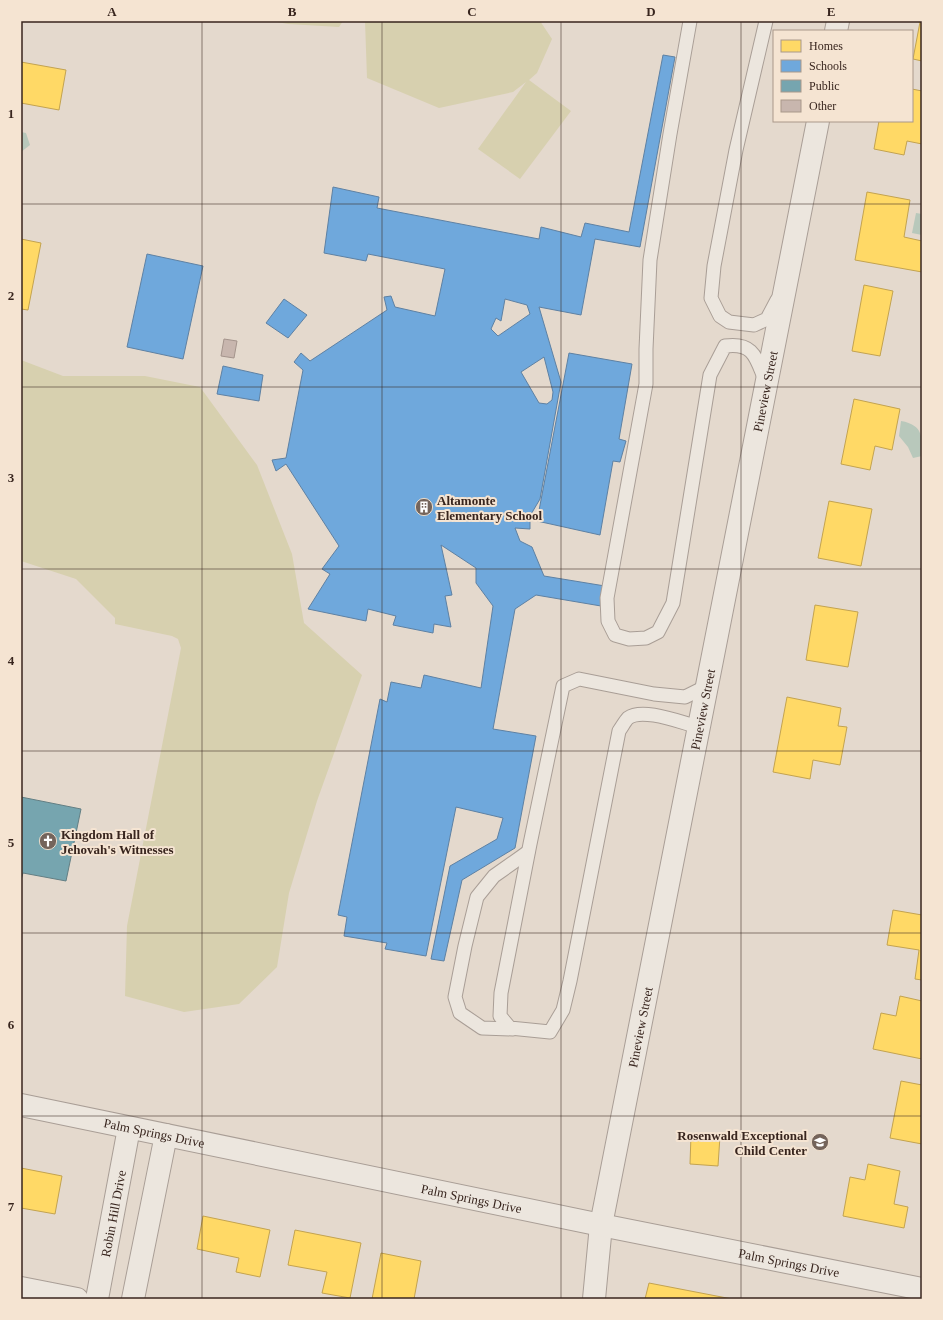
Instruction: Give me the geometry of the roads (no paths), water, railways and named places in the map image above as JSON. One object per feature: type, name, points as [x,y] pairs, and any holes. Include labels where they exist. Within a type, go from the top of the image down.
[{"type":"street","name":"Pineview Street","points":[[594,1299],[601,1225],[818,122]]},
{"type":"street","name":"Palm Springs Drive","points":[[21,1106],[922,1289]]},
{"type":"street","name":"Robin Hill Drive","points":[[97,1299],[129,1128]]},
{"type":"street","points":[[133,1299],[166,1135]]},
{"type":"street","points":[[21,1288],[77,1299]]},
{"type":"lane","points":[[690,21],[650,260],[646,384],[607,598],[608,621],[615,635],[629,640],[646,638],[658,632],[673,603],[710,375],[725,346],[734,345],[745,347],[753,353],[766,383]]},
{"type":"lane","points":[[766,21],[736,150],[714,266],[711,298],[720,316],[729,322],[754,325],[767,319],[786,285]]},
{"type":"lane","points":[[513,1029],[510,1028],[500,1016],[501,993],[528,852],[563,686],[579,679],[654,694],[685,697],[707,686]]},
{"type":"lane","points":[[528,852],[494,876],[477,897],[464,946],[455,997],[460,1013],[482,1028],[550,1032],[563,1010],[619,731],[628,718],[641,713],[699,727]]},
{"type":"place","name":"Altamonte Elementary School","points":[[424,507]]},
{"type":"place","name":"Kingdom Hall of Jehovah's Witnesses","points":[[48,841]]},
{"type":"place","name":"Rosenwald Exceptional Child Center","points":[[820,1142]]}]
